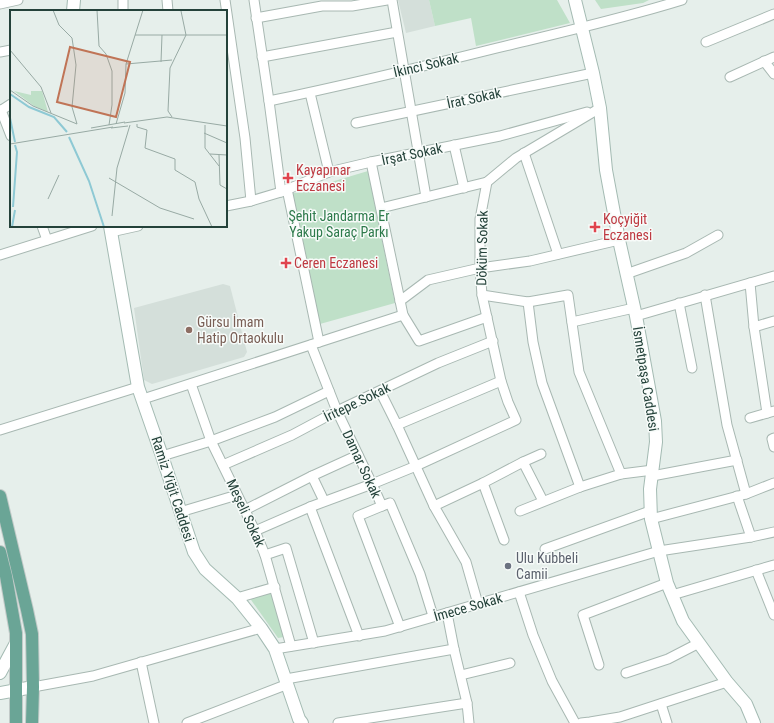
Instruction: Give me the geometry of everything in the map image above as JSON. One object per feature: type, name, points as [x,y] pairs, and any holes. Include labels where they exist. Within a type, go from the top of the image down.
[{"type":"main road","points":[[73,10],[74,0]]},
{"type":"main road","name":"İsmetpaşa Caddesi","points":[[571,0],[578,12]]},
{"type":"main road","name":"İsmetpaşa Caddesi","points":[[575,0],[600,108],[606,170],[656,421],[656,442],[650,489],[650,515],[667,583],[683,621],[746,704],[754,723]]},
{"type":"main road","name":"Ramiz Yiğit Caddesi","points":[[110,229],[138,387],[194,552],[206,569],[237,598],[261,628],[275,649],[287,681],[298,722]]},
{"type":"main road","points":[[0,496],[32,634],[32,723]]},
{"type":"main road","points":[[0,552],[6,576],[16,633],[16,723]]},
{"type":"main road","points":[[0,673],[16,643]]},
{"type":"main road","points":[[0,692],[33,687]]},
{"type":"street","points":[[0,4],[18,0]]},
{"type":"street","points":[[122,0],[123,10]]},
{"type":"street","points":[[167,0],[168,10]]},
{"type":"street","points":[[225,0],[226,10]]},
{"type":"street","name":"Damar Sokak","points":[[254,0],[284,191],[315,343],[329,391],[382,506],[390,503],[420,574],[434,616]]},
{"type":"street","points":[[256,18],[322,6],[352,6],[387,0]]},
{"type":"street","points":[[392,0],[426,197]]},
{"type":"street","name":"İkinci Sokak","points":[[269,101],[310,93],[582,28],[682,0]]},
{"type":"street","points":[[227,14],[245,138],[251,201]]},
{"type":"street","points":[[706,42],[774,14]]},
{"type":"street","points":[[262,57],[397,32]]},
{"type":"street","points":[[0,52],[10,50]]},
{"type":"street","points":[[730,77],[774,57]]},
{"type":"street","points":[[764,61],[774,74]]},
{"type":"street","name":"İrat Sokak","points":[[356,123],[593,73]]},
{"type":"street","points":[[310,93],[329,172]]},
{"type":"street","points":[[10,105],[1,111],[10,134]]},
{"type":"street","points":[[380,208],[487,182],[516,158],[600,108]]},
{"type":"street","name":"İrşat Sokak","points":[[227,206],[251,201],[284,191],[329,172],[500,136],[600,108]]},
{"type":"street","points":[[454,145],[464,188]]},
{"type":"street","points":[[524,153],[558,254]]},
{"type":"street","points":[[371,162],[403,315],[419,341],[487,317]]},
{"type":"street","name":"Döküm Sokak","points":[[416,466],[516,420],[501,381],[482,295],[480,268],[480,219],[487,182]]},
{"type":"street","points":[[42,227],[47,240]]},
{"type":"street","points":[[0,255],[89,227]]},
{"type":"street","points":[[110,229],[129,227]]},
{"type":"street","points":[[626,274],[686,253],[718,235]]},
{"type":"street","points":[[400,301],[428,280],[480,268],[530,261],[619,240]]},
{"type":"street","points":[[572,322],[679,303],[774,276]]},
{"type":"street","points":[[750,283],[754,327],[770,412],[750,418]]},
{"type":"street","points":[[482,295],[528,302],[568,295],[579,372],[621,474]]},
{"type":"street","points":[[705,295],[728,425],[737,460],[741,495],[751,538]]},
{"type":"street","points":[[528,302],[533,342],[542,383],[580,487]]},
{"type":"street","points":[[679,303],[692,368]]},
{"type":"street","points":[[143,399],[403,315]]},
{"type":"street","points":[[754,327],[774,321]]},
{"type":"street","name":"İritepe Sokak","points":[[223,465],[292,435],[337,411],[438,363],[493,341]]},
{"type":"street","points":[[397,425],[501,381]]},
{"type":"street","name":"Meşeli Sokak","points":[[191,384],[211,441],[255,531],[265,555],[291,646]]},
{"type":"street","points":[[0,430],[138,387]]},
{"type":"street","points":[[162,456],[211,441],[275,417],[329,391]]},
{"type":"street","points":[[380,391],[434,506],[466,562],[478,604]]},
{"type":"street","points":[[774,438],[772,439],[774,447]]},
{"type":"street","points":[[434,506],[541,454]]},
{"type":"street","points":[[245,510],[312,476],[358,455]]},
{"type":"street","points":[[520,510],[580,487],[621,474],[652,473],[737,460]]},
{"type":"street","points":[[523,462],[543,501]]},
{"type":"street","points":[[255,531],[324,501],[416,466]]},
{"type":"street","points":[[312,476],[324,501]]},
{"type":"street","points":[[483,483],[504,540]]},
{"type":"street","points":[[545,549],[650,515],[741,495],[774,483]]},
{"type":"street","points":[[180,512],[237,495]]},
{"type":"street","points":[[382,506],[358,516],[400,627]]},
{"type":"street","points":[[310,507],[359,636]]},
{"type":"street","name":"İmece Sokak","points":[[275,649],[386,631],[659,551],[751,538],[774,532]]},
{"type":"street","points":[[265,555],[286,548],[314,643]]},
{"type":"street","points":[[672,595],[774,565]]},
{"type":"street","points":[[756,570],[774,615]]},
{"type":"street","points":[[599,665],[583,615],[667,583]]},
{"type":"street","points":[[237,598],[274,587]]},
{"type":"street","points":[[519,592],[533,635],[552,681],[575,723]]},
{"type":"street","points":[[447,613],[467,703],[469,723]]},
{"type":"street","points":[[33,687],[93,676],[261,628]]},
{"type":"street","points":[[626,673],[668,659],[699,643]]},
{"type":"street","points":[[188,723],[287,681],[454,649]]},
{"type":"street","points":[[141,662],[154,723]]},
{"type":"street","points":[[461,675],[510,663]]},
{"type":"street","points":[[582,723],[597,722],[620,717],[728,682]]},
{"type":"street","points":[[338,723],[467,703]]},
{"type":"street","points":[[661,704],[667,723]]},
{"type":"shaded area","points":[[398,0],[429,0],[435,26],[406,33]]},
{"type":"shaded area","name":"Gürsu İmam Hatip Ortaokulu","points":[[223,284],[230,286],[247,352],[244,357],[152,384],[144,380],[134,308]]},
{"type":"green space","points":[[429,0],[557,0],[570,23],[476,46],[471,18],[435,26]]},
{"type":"green space","points":[[595,0],[649,0],[643,3],[601,9]]},
{"type":"green space","name":"Şehit Jandarma Er Yakup Saraç Parkı","points":[[368,171],[395,303],[320,324],[291,194]]},
{"type":"green space","points":[[273,591],[284,637],[278,638],[249,597]]},
{"type":"place","name":"Kayapınar Eczanesi","points":[[288,178]]},
{"type":"place","name":"Koçyiğit Eczanesi","points":[[595,227]]},
{"type":"place","name":"Ceren Eczanesi","points":[[286,263]]},
{"type":"place","name":"Gürsu İmam Hatip Ortaokulu","points":[[189,330]]},
{"type":"place","name":"Ulu Kubbeli Camii","points":[[508,566]]}]
